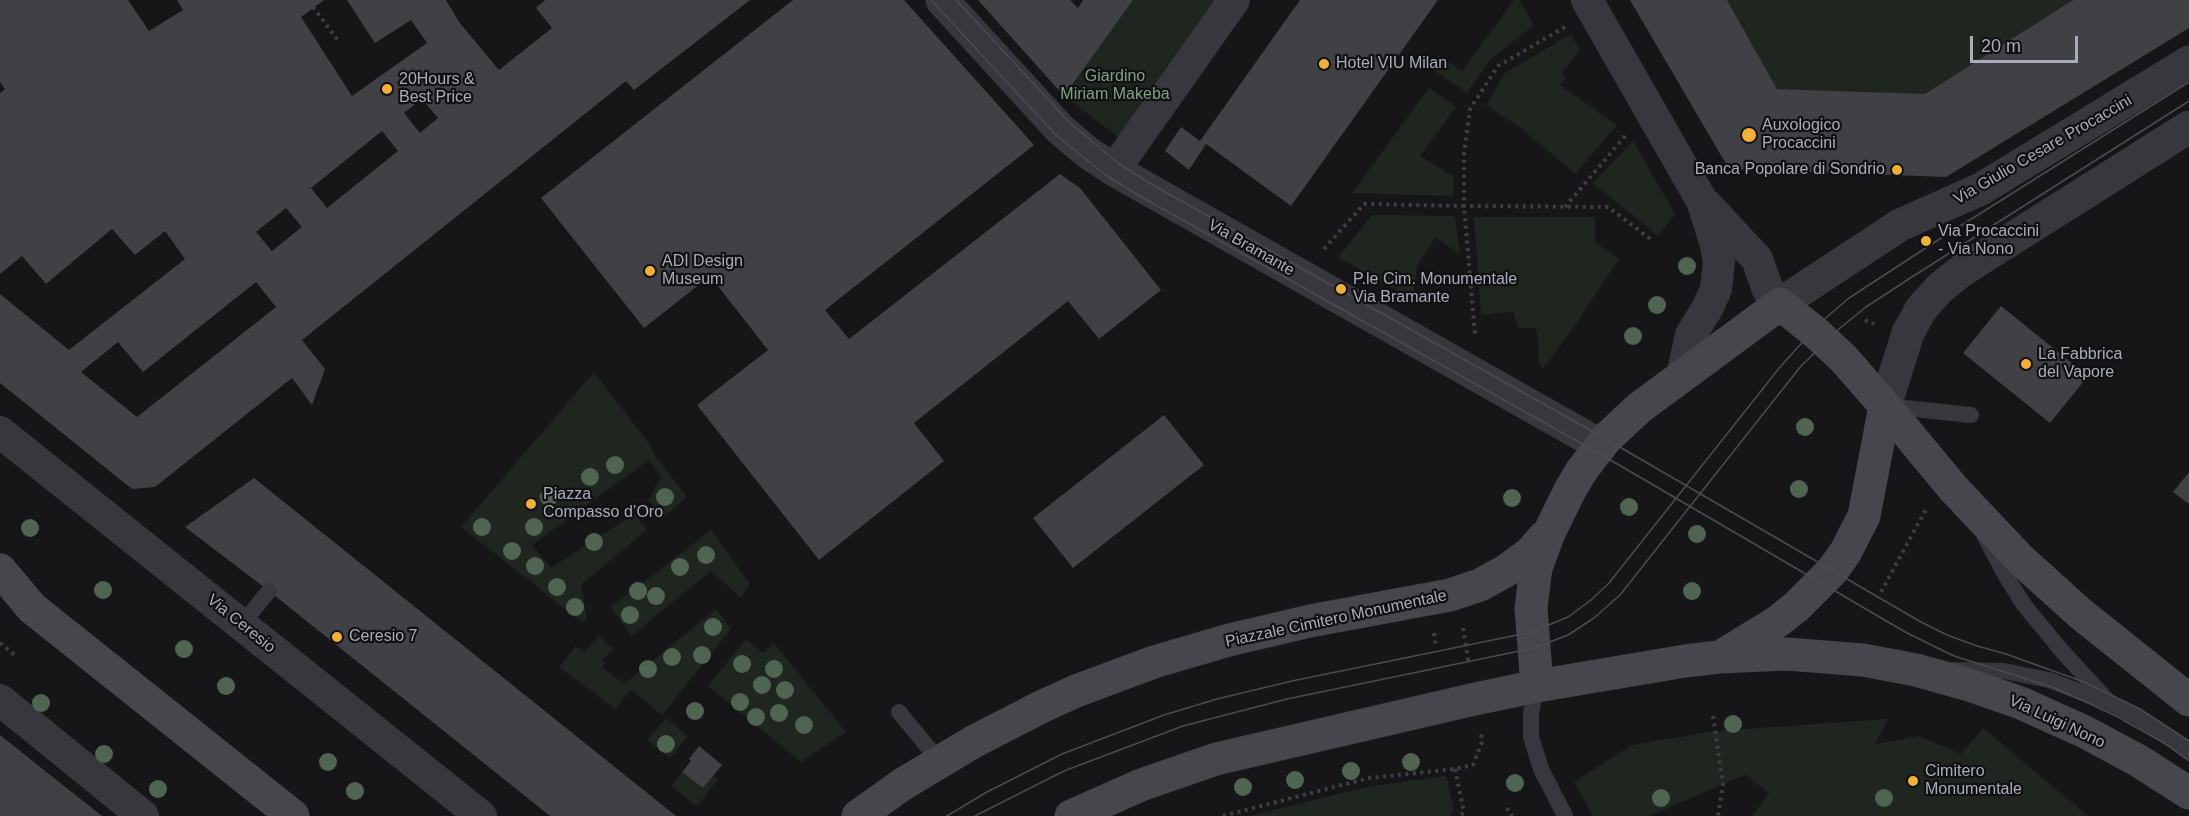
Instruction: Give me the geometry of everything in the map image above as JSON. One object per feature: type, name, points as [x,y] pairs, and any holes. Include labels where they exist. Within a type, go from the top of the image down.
[{"type":"main road","name":"Piazzale Cimitero Monumentale","points":[[1537,686],[1531,603],[1536,568],[1549,532],[1570,490],[1600,445],[1639,408],[1780,304]]},
{"type":"main road","points":[[1780,304],[1825,341],[1886,405],[1966,501],[2020,559],[2081,614],[2189,700]]},
{"type":"main road","points":[[1719,657],[1777,622],[1796,607],[1832,571],[1845,552],[1864,516],[1886,405]]},
{"type":"main road","name":"Piazzale Cimitero Monumentale","points":[[858,816],[940,762],[1041,707],[1076,691],[1154,663],[1270,630],[1450,595],[1478,586],[1520,561],[1549,532]]},
{"type":"main road","points":[[0,570],[32,608],[293,816]]},
{"type":"main road","points":[[0,592],[32,608]]},
{"type":"main road","points":[[1071,816],[1141,785],[1216,759],[1474,699],[1650,666],[1719,657],[1787,654],[1863,660],[1916,670]]},
{"type":"main road","name":"Via Luigi Nono","points":[[1916,670],[1999,695],[2075,727],[2139,761],[2189,793]]},
{"type":"street","name":"Via Bramante","points":[[942,0],[1060,129],[1087,152],[1114,170],[1600,445]]},
{"type":"street","points":[[1114,170],[1234,0]]},
{"type":"street","points":[[1580,11],[1702,201],[1757,259],[1768,290],[1780,304]]},
{"type":"street","name":"Via Giulio Cesare Procaccini","points":[[1893,230],[1922,214],[1948,205],[1981,189],[2189,62]]},
{"type":"street","points":[[1886,405],[1908,333],[1920,309],[1940,288],[1961,271],[2189,127]]},
{"type":"street","points":[[1682,376],[1691,335],[1708,307],[1716,289],[1719,274],[1716,245],[1702,201]]},
{"type":"street","name":"Piazzale Cimitero Monumentale","points":[[1780,304],[1893,230]]},
{"type":"street","name":"Via Ceresio","points":[[0,432],[481,816]]},
{"type":"street","points":[[0,700],[143,816]]},
{"type":"lane","points":[[1886,405],[1971,415]]},
{"type":"lane","points":[[1966,501],[2024,605],[2110,703]]},
{"type":"lane","points":[[241,625],[269,591]]},
{"type":"lane","points":[[1916,670],[1984,670],[2024,674],[2049,680],[2110,703],[2139,718],[2189,751]]},
{"type":"lane","name":"Piazzale Cimitero Monumentale","points":[[1537,686],[1531,713],[1531,737],[1541,770],[1565,816]]},
{"type":"lane","points":[[899,712],[940,762]]},
{"type":"path","points":[[313,7],[340,43]]},
{"type":"path","points":[[1476,336],[1464,206],[1464,153],[1470,110],[1498,66],[1580,11]]},
{"type":"path","points":[[1565,207],[1628,133]]},
{"type":"path","points":[[1319,254],[1364,204],[1608,207],[1653,241]]},
{"type":"path","points":[[1881,592],[1931,501]]},
{"type":"path","points":[[1433,627],[1436,647]]},
{"type":"path","points":[[0,644],[16,656]]},
{"type":"path","points":[[1713,716],[1723,785],[1718,816]]},
{"type":"path","points":[[1223,816],[1369,778],[1473,765]]},
{"type":"path","points":[[1455,769],[1464,812],[1460,816]]},
{"type":"path","points":[[1508,808],[1512,816]]},
{"type":"green space","name":"Giardino Miriam Makeba","points":[[1133,0],[1219,0],[1121,139],[1064,96]]},
{"type":"green space","points":[[1514,0],[1519,0],[1534,25],[1491,59],[1467,93],[1429,67],[1438,55],[1462,71]]},
{"type":"green space","points":[[1727,0],[2073,0],[1925,94],[1777,89]]},
{"type":"green space","points":[[1571,34],[1580,50],[1562,73],[1566,77],[1560,85],[1617,125],[1575,174],[1521,128],[1486,105],[1505,73]]},
{"type":"green space","points":[[1429,88],[1456,107],[1420,156],[1454,177],[1453,196],[1352,193]]},
{"type":"green space","points":[[1633,141],[1675,214],[1658,236],[1593,183]]},
{"type":"green space","points":[[1372,215],[1455,216],[1460,255],[1436,237],[1417,266],[1413,300],[1338,257]]},
{"type":"green space","points":[[1474,217],[1595,217],[1595,242],[1619,259],[1543,369],[1538,359],[1536,328],[1518,328],[1513,312],[1481,315]]},
{"type":"green space","points":[[594,372],[687,497],[665,516],[648,501],[661,476],[649,460],[532,545],[551,568],[634,514],[647,530],[581,585],[587,619],[583,623],[461,527]]},
{"type":"green space","points":[[711,530],[750,584],[741,598],[711,571],[631,636],[611,607]]},
{"type":"green space","points":[[716,609],[731,629],[662,715],[631,690],[615,709],[559,667],[576,646],[584,652],[599,636],[614,650],[602,660],[605,663],[602,667],[624,684]]},
{"type":"green space","points":[[746,639],[763,653],[774,643],[846,732],[801,762],[708,686]]},
{"type":"green space","points":[[666,718],[688,736],[670,758],[647,740]]},
{"type":"green space","points":[[1888,719],[1875,744],[1919,736],[1961,754],[1983,728],[2088,816],[1752,816],[1769,793],[1745,775],[1649,816],[1593,816],[1574,782],[1632,745],[1715,731]]},
{"type":"green space","points":[[682,772],[703,788],[713,776],[718,780],[697,806],[671,786]]},
{"type":"green space","points":[[1446,776],[1454,810],[1450,816],[1249,816],[1371,786]]},
{"type":"building","points":[[0,0],[128,0],[149,31],[183,10],[177,0],[324,0],[301,17],[352,96],[427,43],[411,20],[375,43],[347,0],[446,0],[459,22],[499,70],[552,28],[536,8],[545,0],[750,0],[634,90],[626,81],[302,340],[325,369],[312,405],[292,378],[155,487],[132,489],[0,383],[0,294],[69,350],[185,259],[165,231],[135,255],[112,229],[46,284],[22,256],[0,274],[0,93],[5,89],[0,82]],"holes":[[[422,99],[438,118],[420,133],[404,113]],[[382,131],[398,151],[327,208],[311,188]],[[286,208],[302,227],[272,251],[256,232]],[[256,282],[276,307],[137,417],[81,372],[118,342],[143,372]]]},
{"type":"building","points":[[793,0],[904,0],[1034,145],[825,310],[849,339],[1060,174],[1080,188],[1161,290],[1099,339],[1068,301],[914,423],[944,461],[819,560],[697,405],[768,350],[710,276],[644,328],[541,198]]},
{"type":"building","points":[[978,0],[1070,0],[1078,8],[1083,0],[1133,0],[1064,96]]},
{"type":"building","name":"Hotel VIU Milan","points":[[1300,0],[1438,0],[1291,206],[1206,144],[1189,170],[1165,151],[1181,127],[1200,141]]},
{"type":"building","points":[[1630,0],[1727,0],[1777,89],[1925,94],[2073,0],[2189,0],[2189,28],[1946,177],[1729,169]]},
{"type":"building","name":"La Fabbrica del Vapore","points":[[2001,306],[2088,376],[2050,423],[1963,353]]},
{"type":"building","points":[[1164,415],[1204,465],[1073,568],[1033,518]]},
{"type":"building","points":[[2189,472],[2189,504],[2173,492]]},
{"type":"building","points":[[254,478],[676,816],[550,816],[269,591],[185,527]]},
{"type":"building","points":[[0,735],[49,774],[102,816],[0,816]]},
{"type":"building","points":[[699,746],[722,765],[703,788],[682,772]]},
{"type":"tram line","points":[[931,0],[1055,134],[1104,174],[1138,195],[1595,451],[1907,633],[1954,656],[2052,687],[2086,702],[2164,743],[2189,761]]},
{"type":"tram line","points":[[956,0],[1070,123],[1119,164],[1151,184],[1606,439],[1921,622],[1947,635],[2084,682],[2140,709],[2189,741]]},
{"type":"tram line","points":[[947,816],[987,792],[1062,754],[1164,715],[1217,699],[1292,681],[1532,632],[1568,617],[1609,583],[1780,367],[1820,323],[1849,298],[2189,82]]},
{"type":"tram line","points":[[975,816],[1064,771],[1183,726],[1287,699],[1534,648],[1568,635],[1594,618],[1620,595],[1801,366],[1839,329],[1866,307],[1915,275],[2189,101]]},
{"type":"place","name":"Hotel VIU Milan","points":[[1324,64]]},
{"type":"place","name":"20Hours & Best Price","points":[[387,89]]},
{"type":"place","name":"Auxologico Procaccini","points":[[1749,135]]},
{"type":"place","name":"Banca Popolare di Sondrio","points":[[1897,170]]},
{"type":"place","name":"Via Procaccini - Via Nono","points":[[1926,241]]},
{"type":"place","name":"ADI Design Museum","points":[[650,271]]},
{"type":"place","name":"P.le Cim. Monumentale Via Bramante","points":[[1341,289]]},
{"type":"place","name":"La Fabbrica del Vapore","points":[[2026,364]]},
{"type":"place","name":"Piazza Compasso d’Oro","points":[[531,504]]},
{"type":"place","name":"Ceresio 7","points":[[337,637]]},
{"type":"place","name":"Cimitero Monumentale","points":[[1913,781]]}]
